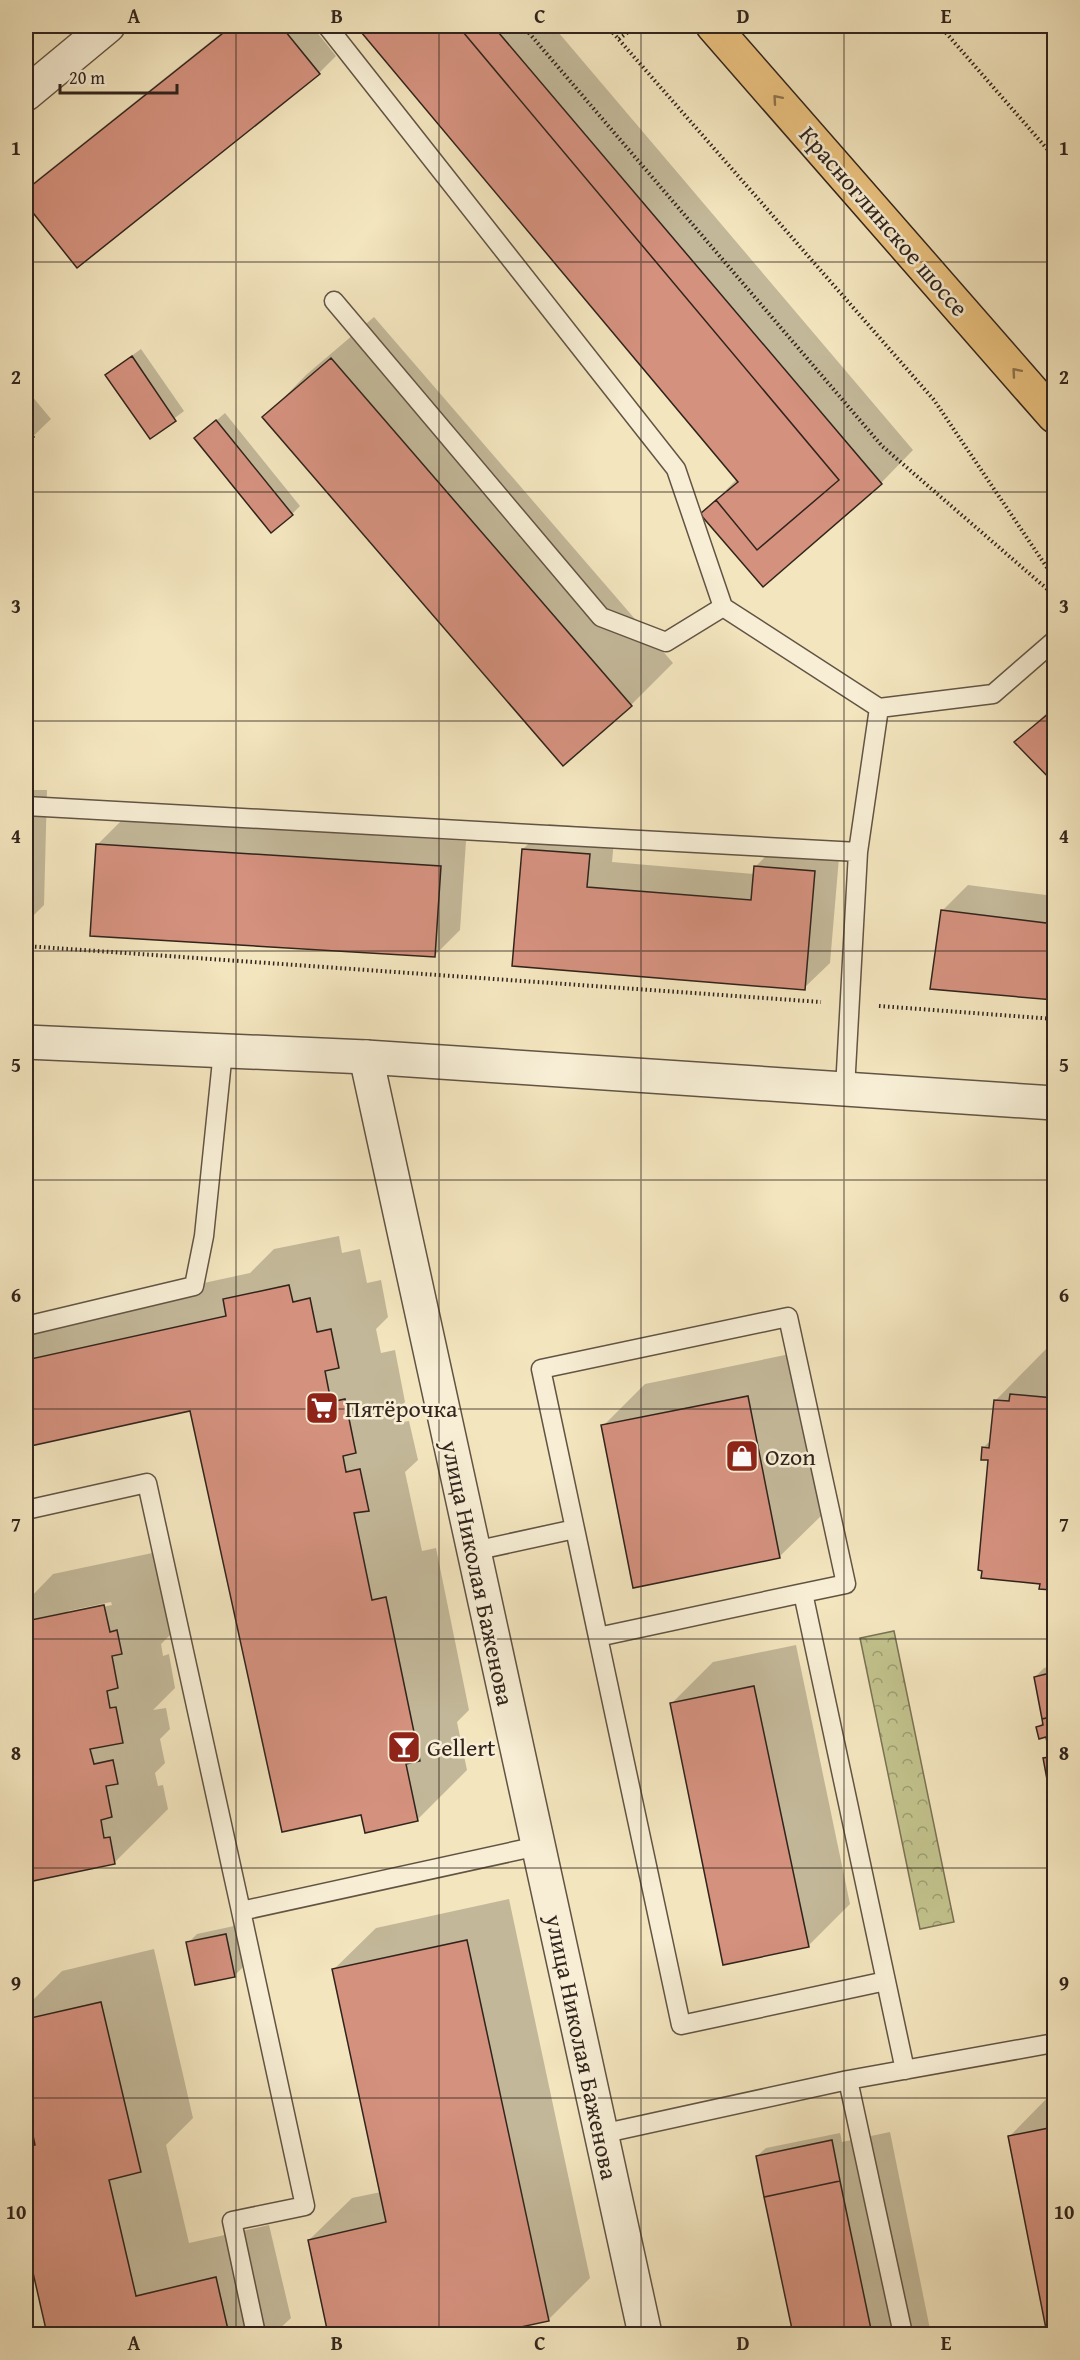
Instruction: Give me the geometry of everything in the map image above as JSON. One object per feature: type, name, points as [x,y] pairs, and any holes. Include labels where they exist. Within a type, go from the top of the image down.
[{"type":"main road","name":"Красноглинское шоссе","points":[[713,26],[1054,416]]},
{"type":"street","points":[[26,94],[108,26]]},
{"type":"street","points":[[26,1042],[366,1057],[1054,1103]]},
{"type":"street","name":"улица Николая Баженова","points":[[366,1057],[645,2334]]},
{"type":"lane","points":[[327,26],[676,469],[723,606],[879,708],[993,694],[1054,641]]},
{"type":"lane","points":[[334,301],[601,617],[666,642],[723,606]]},
{"type":"lane","points":[[845,1089],[858,852],[879,708]]},
{"type":"lane","points":[[26,806],[858,852]]},
{"type":"lane","points":[[26,1326],[194,1286],[204,1236],[223,1051]]},
{"type":"lane","points":[[598,1637],[846,1584],[788,1317],[541,1369],[598,1637],[681,2025],[886,1981]]},
{"type":"lane","points":[[26,1510],[147,1484],[305,2206],[232,2221],[256,2334]]},
{"type":"lane","points":[[474,1551],[575,1529]]},
{"type":"lane","points":[[803,1593],[905,2070]]},
{"type":"lane","points":[[241,1911],[538,1846]]},
{"type":"lane","points":[[601,2134],[848,2080],[1054,2043]]},
{"type":"lane","points":[[848,2080],[903,2334]]},
{"type":"path","points":[[26,34],[36,26]]},
{"type":"path","points":[[523,26],[882,446],[1054,595]]},
{"type":"path","points":[[607,26],[934,400],[1054,578]]},
{"type":"path","points":[[619,39],[636,26]]},
{"type":"path","points":[[940,26],[1048,150]]},
{"type":"path","points":[[26,946],[1054,1019]]},
{"type":"green space","points":[[894,1631],[954,1922],[920,1929],[860,1638]]},
{"type":"building","points":[[232,26],[281,26],[320,74],[77,268],[26,204],[26,190]]},
{"type":"building","points":[[356,26],[458,26],[839,480],[757,550],[716,500],[738,482]]},
{"type":"building","points":[[458,26],[493,26],[882,484],[763,587],[700,514],[716,500],[757,550],[839,480]]},
{"type":"building","points":[[132,356],[176,421],[150,439],[105,375]]},
{"type":"building","points":[[331,358],[632,706],[563,766],[262,417]]},
{"type":"building","points":[[216,420],[293,515],[271,533],[194,438]]},
{"type":"building","points":[[26,427],[34,437],[26,445]]},
{"type":"building","points":[[1054,709],[1054,783],[1014,742]]},
{"type":"building","points":[[96,844],[441,866],[435,957],[90,936]]},
{"type":"building","points":[[522,849],[590,854],[587,887],[751,900],[754,866],[815,871],[805,990],[512,966]]},
{"type":"building","points":[[941,910],[1054,924],[1054,1000],[930,989]]},
{"type":"building","points":[[289,1285],[293,1302],[310,1298],[317,1332],[331,1329],[339,1368],[325,1371],[331,1402],[345,1399],[356,1453],[343,1456],[346,1472],[360,1469],[369,1511],[354,1513],[372,1600],[386,1597],[420,1761],[406,1764],[418,1821],[365,1833],[361,1815],[282,1832],[190,1411],[26,1447],[26,1360],[226,1316],[223,1299]]},
{"type":"building","points":[[1010,1394],[1054,1398],[1054,1588],[1052,1590],[1039,1589],[1040,1584],[981,1578],[982,1571],[978,1570],[988,1460],[981,1460],[982,1447],[989,1448],[994,1400],[1009,1401]]},
{"type":"building","points":[[748,1396],[780,1558],[633,1588],[601,1425]]},
{"type":"building","points":[[104,1605],[110,1632],[117,1630],[122,1654],[112,1656],[118,1688],[107,1691],[110,1708],[116,1707],[123,1743],[90,1749],[94,1764],[113,1760],[118,1784],[106,1786],[112,1817],[101,1820],[104,1838],[110,1837],[115,1864],[28,1882],[26,1871],[26,1750],[32,1748],[26,1714],[26,1621]]},
{"type":"building","points":[[1054,1672],[1054,1716],[1042,1719],[1034,1677]]},
{"type":"building","points":[[754,1686],[809,1947],[723,1965],[670,1703]]},
{"type":"building","points":[[1054,1716],[1054,1817],[1043,1758],[1050,1757],[1046,1737],[1039,1739],[1036,1727],[1043,1725],[1042,1719]]},
{"type":"building","points":[[226,1934],[235,1977],[195,1985],[186,1942]]},
{"type":"building","points":[[467,1940],[549,2321],[488,2334],[328,2334],[308,2240],[386,2222],[332,1969]]},
{"type":"building","points":[[101,2002],[141,2172],[109,2180],[136,2296],[216,2277],[229,2334],[47,2334],[26,2242],[26,2147],[35,2145],[26,2103],[26,2019]]},
{"type":"building","points":[[1054,2127],[1054,2334],[1047,2334],[1008,2136]]},
{"type":"building","points":[[832,2140],[840,2181],[764,2197],[756,2156]]},
{"type":"building","points":[[840,2181],[872,2334],[793,2334],[764,2197]]},
{"type":"place","name":"Пятёрочка","points":[[322,1408]]},
{"type":"place","name":"Ozon","points":[[742,1456]]},
{"type":"place","name":"Gellert","points":[[404,1747]]}]
